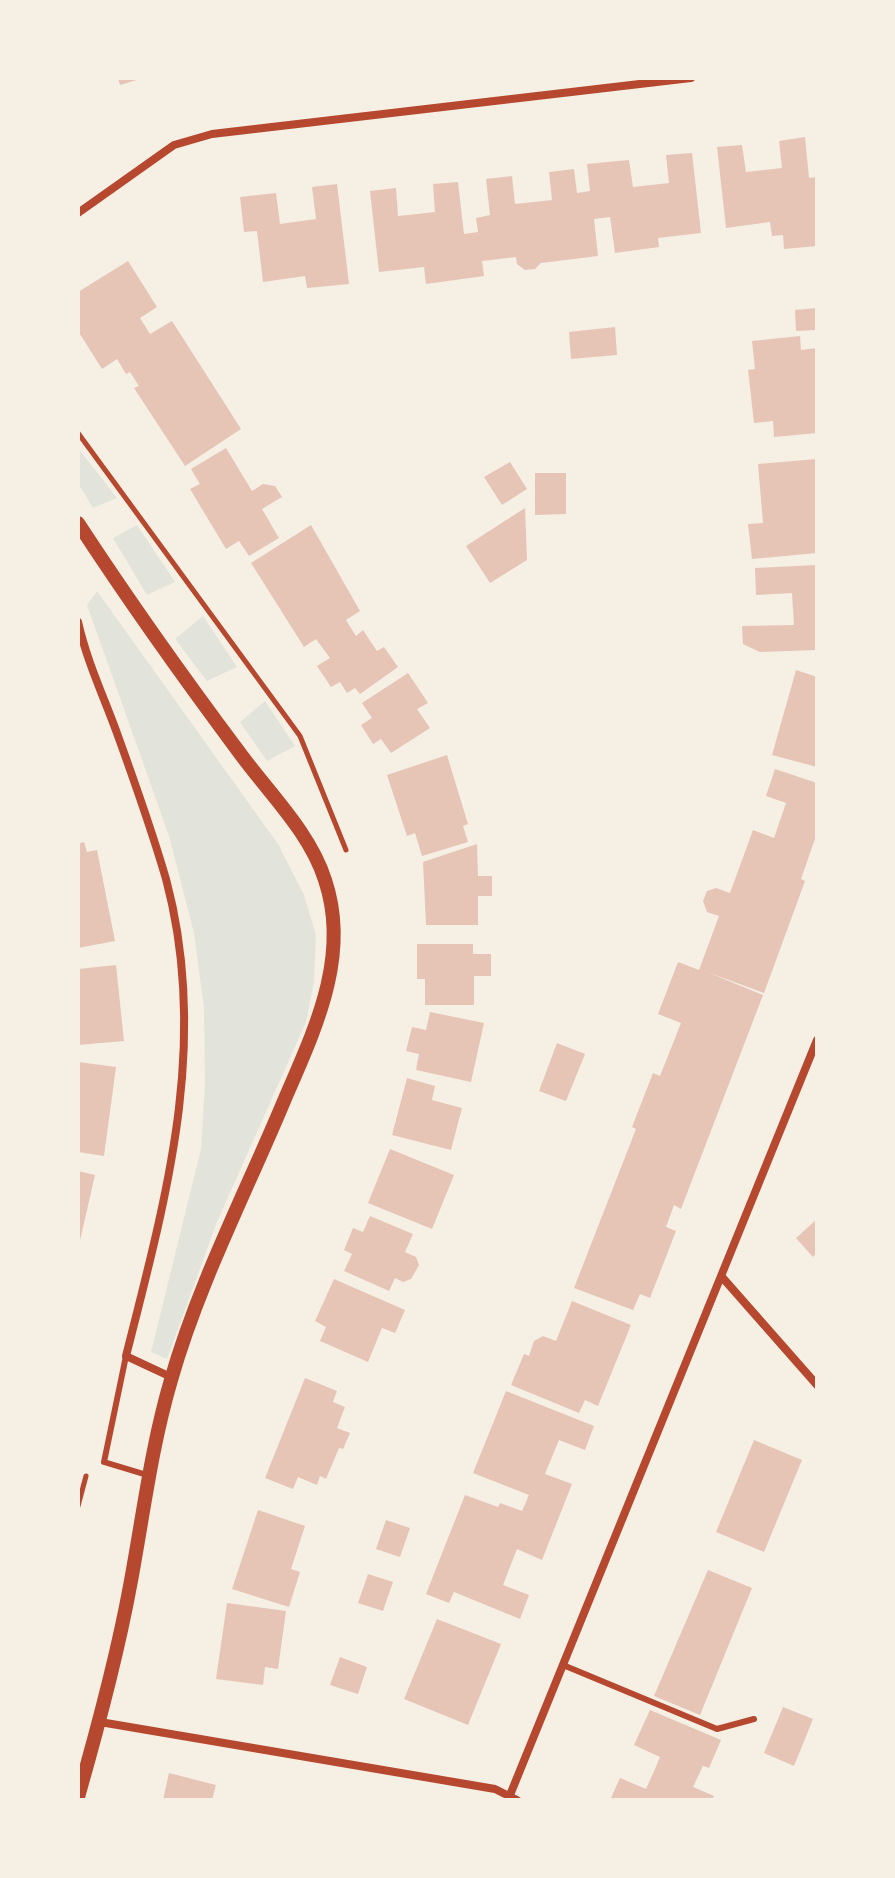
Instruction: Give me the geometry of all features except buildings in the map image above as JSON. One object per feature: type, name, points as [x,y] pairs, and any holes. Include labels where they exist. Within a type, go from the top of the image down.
[{"type":"street","points":[[78,213],[174,145],[212,134],[691,78]]},
{"type":"street","points":[[78,523],[185,680],[305,839],[325,879],[335,933],[328,991],[171,1377],[147,1475],[131,1584],[100,1722],[78,1797]]},
{"type":"street","points":[[78,622],[85,655],[118,734],[166,881],[179,953],[183,1092],[172,1171],[126,1356],[171,1377]]},
{"type":"street","points":[[100,1722],[495,1789],[514,1798],[563,1665],[817,1040]]},
{"type":"street","points":[[722,1277],[817,1385]]},
{"type":"lane","points":[[126,1356],[104,1462],[147,1475]]},
{"type":"lane","points":[[563,1665],[717,1729],[754,1719]]},
{"type":"path","points":[[78,433],[300,736],[336,821],[350,866]]},
{"type":"shaded area","points":[[78,448],[117,498],[93,508],[78,483]]},
{"type":"shaded area","points":[[137,525],[175,582],[147,595],[113,538]]},
{"type":"shaded area","points":[[97,591],[278,844],[304,895],[316,935],[314,982],[306,1022],[217,1222],[167,1359],[151,1352],[201,1149],[205,1084],[204,1008],[194,933],[169,836],[87,605]]},
{"type":"shaded area","points":[[203,616],[237,667],[207,681],[175,639]]},
{"type":"shaded area","points":[[265,701],[295,746],[267,761],[240,722]]}]
